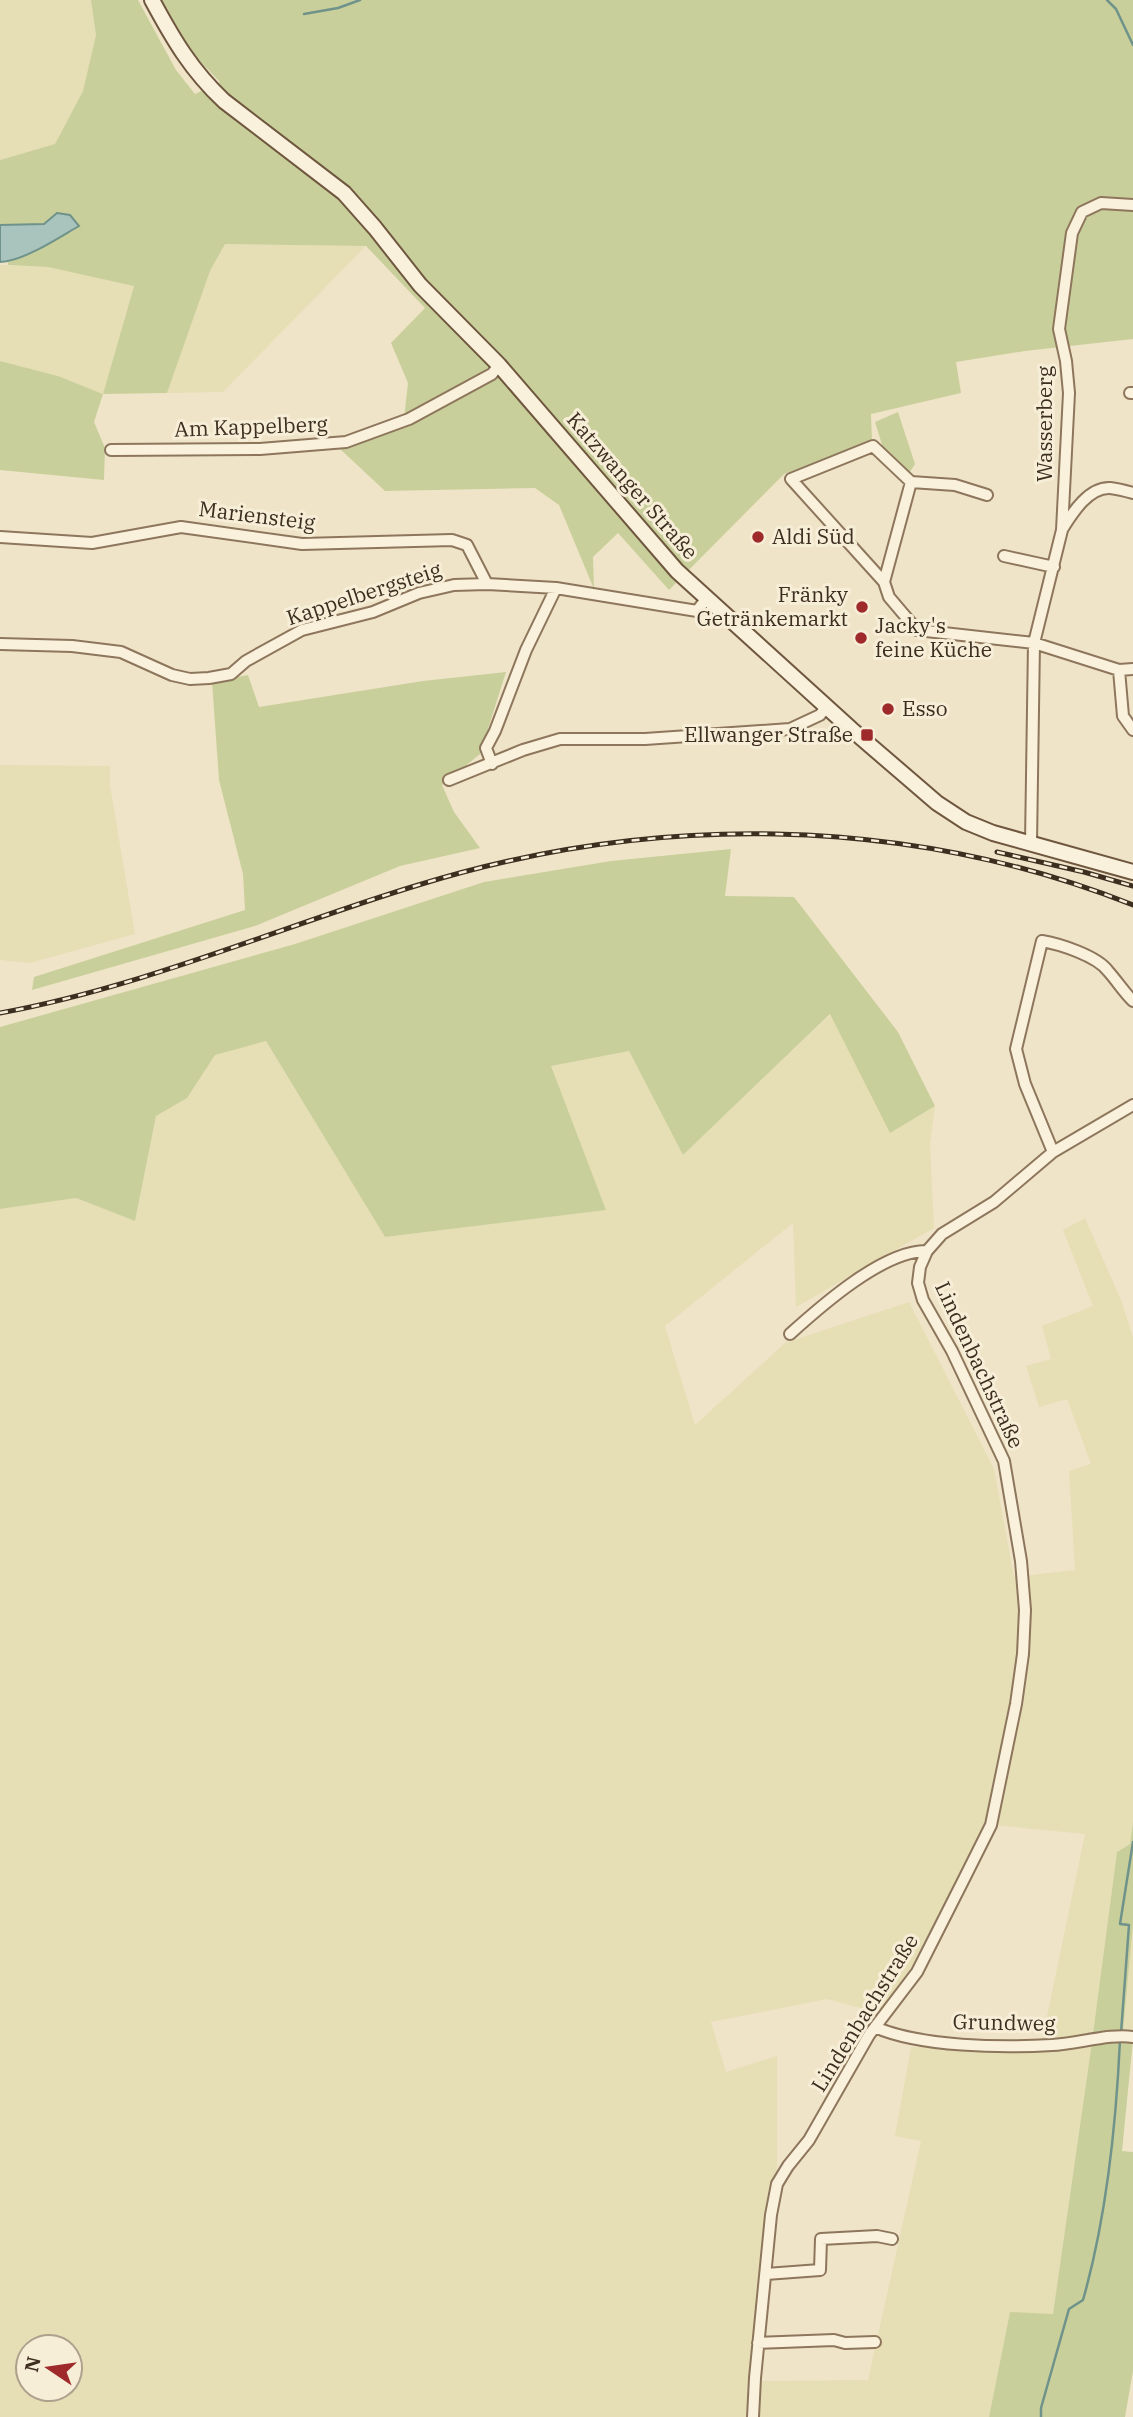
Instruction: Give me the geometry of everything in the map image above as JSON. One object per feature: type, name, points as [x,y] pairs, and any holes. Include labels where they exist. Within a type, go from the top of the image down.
[{"type":"main road","name":"Katzwanger Straße","points":[[152,0],[193,70],[224,101],[344,193],[365,215],[420,285],[499,365],[677,571],[706,599],[950,813],[993,833],[1133,872]]},
{"type":"street","name":"Wasserberg","points":[[1031,843],[1034,643],[1062,530],[1069,393],[1059,329],[1072,233],[1082,212],[1101,203],[1133,205]]},
{"type":"street","name":"Am Kappelberg","points":[[111,450],[260,449],[346,442],[409,419],[492,374],[499,365]]},
{"type":"street","points":[[987,495],[955,485],[911,482],[873,446],[791,479],[884,582],[889,597],[917,630],[1034,643],[1119,670],[1133,669]]},
{"type":"street","points":[[884,582],[911,482]]},
{"type":"street","points":[[1062,530],[1074,509],[1094,492],[1107,487],[1133,493]]},
{"type":"street","name":"Mariensteig","points":[[0,537],[92,543],[181,527],[302,544],[452,540],[467,545],[487,584]]},
{"type":"street","points":[[1003,556],[1054,567]]},
{"type":"street","name":"Kappelbergsteig","points":[[0,645],[72,646],[121,652],[172,674],[190,679],[209,678],[231,674],[246,661],[302,631],[373,612],[419,593],[454,585],[556,588],[697,611],[706,599]]},
{"type":"street","points":[[492,764],[486,748],[526,649],[556,588]]},
{"type":"street","points":[[1119,670],[1123,716],[1133,730]]},
{"type":"street","points":[[449,780],[523,750],[560,739],[645,739],[790,729],[820,715],[827,706]]},
{"type":"street","points":[[1053,1152],[1025,1084],[1016,1049],[1042,941],[1064,945],[1106,968],[1120,989],[1133,1001]]},
{"type":"street","points":[[790,1334],[836,1293],[874,1269],[915,1251],[927,1251],[942,1234],[994,1202],[1053,1152],[1133,1105]]},
{"type":"street","name":"Lindenbachstraße","points":[[753,2417],[771,2215],[777,2184],[809,2140],[875,2027],[917,1972],[991,1825],[1016,1704],[1023,1654],[1025,1610],[1021,1561],[1004,1461],[952,1351],[923,1300],[918,1283],[920,1267],[927,1251]]},
{"type":"street","name":"Grundweg","points":[[875,2027],[890,2034],[933,2041],[996,2045],[1053,2045],[1133,2037]]},
{"type":"street","points":[[766,2274],[820,2270],[821,2239],[877,2235],[892,2239]]},
{"type":"street","points":[[758,2343],[834,2340],[845,2343],[875,2342]]},
{"type":"shaded area","points":[[0,0],[91,0],[96,35],[83,91],[55,144],[0,160]]},
{"type":"shaded area","points":[[225,244],[366,246],[223,392],[167,393],[210,271]]},
{"type":"shaded area","points":[[0,265],[48,267],[134,285],[103,394],[58,376],[0,361]]},
{"type":"shaded area","points":[[0,765],[110,766],[110,785],[135,934],[30,963],[0,960]]},
{"type":"shaded area","points":[[831,1014],[890,1132],[935,1106],[930,1143],[934,1228],[796,1307],[793,1223],[665,1326],[695,1425],[785,1343],[909,1302],[994,1469],[1014,1577],[1075,1570],[1069,1471],[1091,1464],[1067,1399],[1039,1407],[1026,1366],[1051,1359],[1042,1326],[1093,1306],[1063,1230],[1085,1218],[1121,1300],[1133,1337],[1133,1822],[1130,1844],[1117,1852],[1053,2315],[1010,2312],[989,2417],[0,2417],[0,1209],[76,1198],[135,1221],[156,1116],[187,1098],[215,1054],[266,1041],[385,1237],[606,1210],[550,1066],[629,1051],[683,1155]],"holes":[[[994,1825],[1085,1834],[1040,2050],[911,2047],[895,2136],[921,2141],[868,2380],[751,2381],[777,2175],[777,2056],[726,2072],[711,2022],[827,1999],[879,2013],[911,1967]]]},
{"type":"shaded area","points":[[1133,1924],[1133,2033],[1123,2032]]},
{"type":"green space","points":[[91,0],[138,0],[176,70],[195,94],[220,82],[195,56],[161,0],[1133,0],[1133,339],[956,362],[961,393],[871,414],[872,442],[784,474],[669,590],[618,533],[593,557],[594,589],[559,505],[535,488],[385,491],[339,448],[403,427],[408,383],[391,343],[425,308],[366,246],[225,244],[210,271],[167,393],[103,394],[134,286],[48,267],[8,265],[8,262],[79,226],[57,213],[44,224],[0,225],[0,160],[55,144],[83,91],[96,35]]},
{"type":"green space","points":[[0,361],[58,376],[103,394],[94,422],[105,448],[104,480],[0,470]]},
{"type":"green space","points":[[898,412],[915,464],[908,475],[883,448],[875,422]]},
{"type":"green space","points":[[506,672],[480,754],[442,785],[454,812],[480,848],[400,866],[255,926],[32,990],[34,977],[245,910],[243,874],[219,780],[212,682],[248,675],[259,707],[423,681]]},
{"type":"green space","points":[[731,849],[725,896],[794,897],[898,1032],[935,1106],[890,1133],[830,1014],[683,1155],[629,1051],[551,1066],[606,1210],[385,1237],[266,1041],[215,1055],[187,1098],[156,1116],[135,1221],[76,1198],[0,1209],[0,1027],[295,944],[484,882],[611,861]]},
{"type":"green space","points":[[1133,1822],[1133,1924],[1123,2032],[1133,2040],[1122,2151],[1133,2152],[1133,2371],[1125,2417],[989,2417],[1010,2312],[1053,2314],[1117,1852],[1130,1844]]},
{"type":"water","points":[[57,213],[70,215],[79,226],[20,258],[0,262],[0,225],[44,224]]},
{"type":"waterway","points":[[304,14],[338,8],[360,0]]},
{"type":"waterway","points":[[1107,0],[1116,9],[1133,45]]},
{"type":"waterway","points":[[1121,2033],[1129,1925],[1120,1924],[1133,1842]]},
{"type":"waterway","points":[[1041,2417],[1041,2408],[1069,2309],[1083,2300],[1098,2236],[1113,2138],[1120,2040]]},
{"type":"railway","points":[[0,1013],[106,988],[209,956],[363,902],[504,862],[594,845],[685,836],[776,834],[867,840],[957,853],[1046,875],[1133,905]]},
{"type":"railway","points":[[997,852],[1133,886]]},
{"type":"place","name":"Aldi Süd","points":[[758,537]]},
{"type":"place","name":"Fränky Getränkemarkt","points":[[862,607]]},
{"type":"place","name":"Jacky's feine Küche","points":[[861,638]]},
{"type":"place","name":"Esso","points":[[888,709]]},
{"type":"place","name":"Ellwanger Straße","points":[[867,735]]}]
